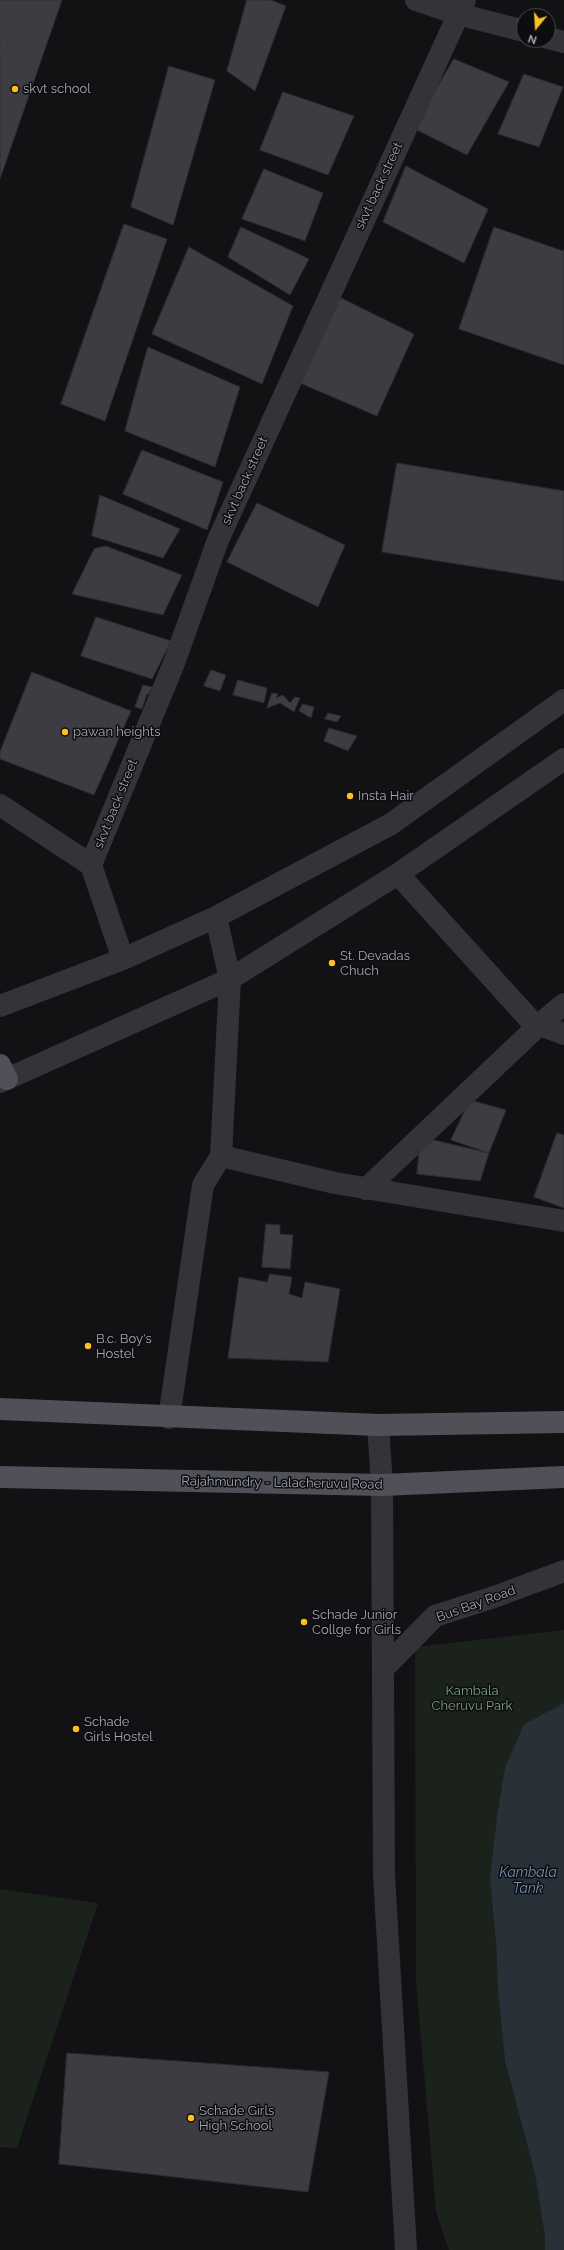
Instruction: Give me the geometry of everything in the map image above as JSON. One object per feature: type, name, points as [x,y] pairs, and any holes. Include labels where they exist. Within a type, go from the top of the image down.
[{"type":"main road","points":[[0,1409],[169,1418],[378,1426],[564,1422]]},
{"type":"main road","name":"Rajahmundry - Lalacheruvu Road","points":[[0,1477],[382,1485],[564,1477]]},
{"type":"street","points":[[416,0],[461,7],[516,28]]},
{"type":"street","name":"skvt back street","points":[[123,959],[91,865],[174,663],[218,540],[461,7]]},
{"type":"street","points":[[0,1006],[123,959],[216,917],[391,824],[564,700]]},
{"type":"street","points":[[2,1075],[230,979],[398,874],[564,759]]},
{"type":"street","points":[[0,805],[91,865]]},
{"type":"street","points":[[398,874],[532,1022],[564,1034]]},
{"type":"street","points":[[169,1418],[203,1185],[222,1156],[230,979],[216,917]]},
{"type":"street","points":[[366,1189],[539,1025],[564,1004]]},
{"type":"street","points":[[222,1156],[366,1189],[564,1221]]},
{"type":"street","points":[[378,1426],[382,1485],[384,1875],[406,2250]]},
{"type":"street","name":"Bus Bay Road","points":[[382,1670],[435,1616],[494,1597],[564,1571]]},
{"type":"green space","name":"Kambala Cheruvu Park","points":[[564,1630],[564,1703],[524,1724],[496,1943],[498,1992],[505,2061],[535,2174],[545,2237],[545,2250],[449,2250],[436,2212],[416,1981],[415,1647]]},
{"type":"green space","points":[[0,1889],[98,1903],[17,2148],[0,2147]]},
{"type":"water","name":"Kambala Tank","points":[[564,1703],[564,2250],[545,2250],[545,2237],[535,2174],[505,2061],[498,1992],[496,1943],[490,1878],[497,1817],[505,1768],[524,1724]]},
{"type":"building","name":"skvt school","points":[[0,0],[62,0],[0,179]]},
{"type":"building","points":[[247,0],[271,0],[286,6],[255,91],[227,71]]},
{"type":"building","points":[[454,59],[509,82],[467,155],[413,128]]},
{"type":"building","points":[[169,66],[215,80],[173,225],[131,207]]},
{"type":"building","points":[[524,74],[563,87],[539,147],[498,134]]},
{"type":"building","points":[[283,92],[354,116],[328,175],[260,150]]},
{"type":"building","points":[[406,166],[488,209],[464,263],[383,222]]},
{"type":"building","points":[[264,169],[323,193],[305,241],[242,219]]},
{"type":"building","points":[[124,224],[167,239],[105,421],[61,404]]},
{"type":"building","points":[[241,227],[309,259],[290,295],[228,257]]},
{"type":"building","points":[[494,227],[563,251],[564,249],[564,365],[459,329]]},
{"type":"building","points":[[189,247],[293,306],[262,384],[152,334]]},
{"type":"building","points":[[335,295],[414,334],[377,416],[300,383]]},
{"type":"building","points":[[148,347],[240,387],[215,467],[125,431]]},
{"type":"building","points":[[142,450],[223,482],[207,530],[123,494]]},
{"type":"building","points":[[397,463],[564,491],[564,581],[382,552]]},
{"type":"building","points":[[100,495],[180,529],[163,558],[92,536]]},
{"type":"building","points":[[257,503],[345,545],[318,607],[227,562]]},
{"type":"building","points":[[106,546],[182,575],[163,615],[72,594],[94,549]]},
{"type":"building","points":[[96,617],[171,641],[152,679],[81,656]]},
{"type":"building","points":[[211,670],[226,675],[220,691],[204,686]]},
{"type":"building","name":"pawan heights","points":[[32,672],[131,711],[94,795],[0,759],[0,752]]},
{"type":"building","points":[[238,680],[267,688],[264,703],[233,695]]},
{"type":"building","points":[[143,685],[152,687],[149,694],[147,694],[142,709],[135,707]]},
{"type":"building","points":[[272,693],[278,694],[276,698],[283,695],[290,703],[295,697],[300,698],[294,712],[280,703],[267,708]]},
{"type":"building","points":[[303,704],[314,707],[311,718],[299,711]]},
{"type":"building","points":[[328,713],[341,716],[337,722],[325,719]]},
{"type":"building","points":[[329,728],[357,736],[348,751],[324,741]]},
{"type":"building","points":[[470,1100],[506,1110],[489,1153],[451,1140]]},
{"type":"building","points":[[557,1133],[564,1135],[564,1208],[534,1197]]},
{"type":"building","points":[[421,1137],[489,1153],[480,1181],[417,1174]]},
{"type":"building","points":[[266,1224],[280,1225],[280,1234],[293,1235],[290,1269],[262,1267]]},
{"type":"building","points":[[270,1274],[292,1277],[289,1294],[302,1298],[305,1282],[340,1289],[328,1362],[228,1358],[239,1277],[267,1282]]},
{"type":"building","name":"Schade Girls High School","points":[[67,2053],[329,2072],[308,2192],[59,2164]]},
{"type":"place","name":"skvt school","points":[[15,89]]},
{"type":"place","name":"pawan heights","points":[[65,732]]},
{"type":"place","name":"Insta Hair","points":[[350,796]]},
{"type":"place","name":"St. Devadas Chuch","points":[[332,963]]},
{"type":"place","name":"B.c. Boy's Hostel","points":[[88,1346]]},
{"type":"place","name":"Schade Junior Collge for Girls","points":[[304,1622]]},
{"type":"place","name":"Schade Girls Hostel","points":[[76,1729]]},
{"type":"place","name":"Schade Girls High School","points":[[191,2118]]}]
